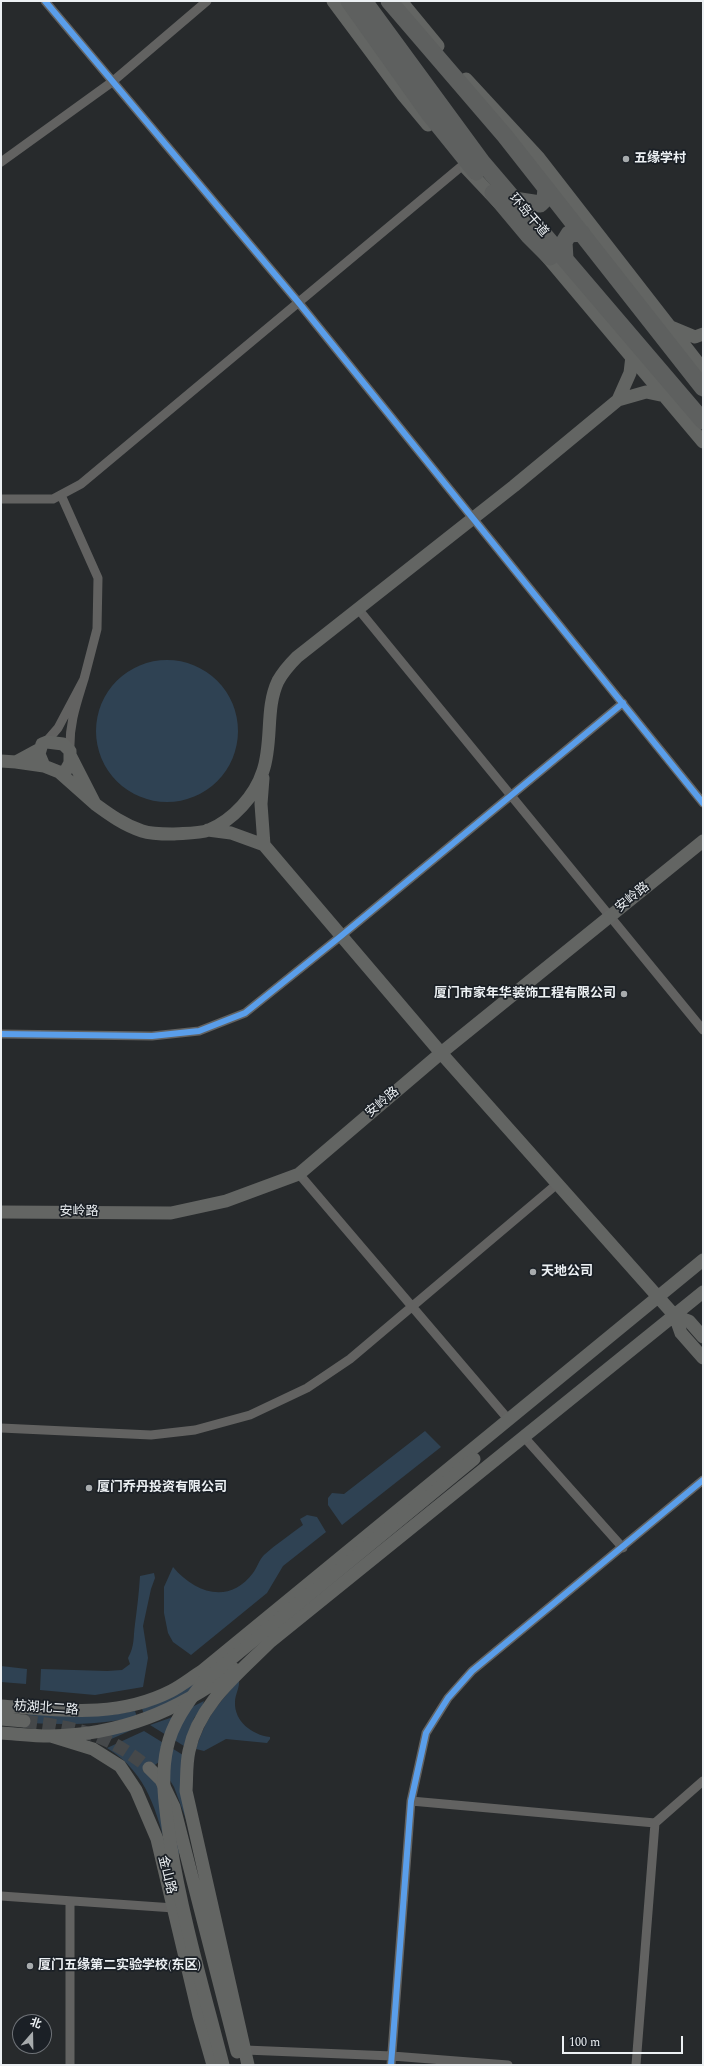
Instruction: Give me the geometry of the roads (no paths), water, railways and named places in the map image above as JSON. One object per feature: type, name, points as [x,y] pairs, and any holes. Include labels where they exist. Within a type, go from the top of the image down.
[{"type":"highway","points":[[349,1],[430,115],[529,236],[560,268],[613,315]]},
{"type":"highway","name":"环岛干道","points":[[364,1],[482,162],[703,421]]},
{"type":"highway","points":[[389,1],[505,136],[703,388]]},
{"type":"highway","points":[[514,200],[540,204],[545,199],[546,188]]},
{"type":"highway","points":[[565,259],[564,242],[566,238],[569,234],[582,233]]},
{"type":"main road","points":[[333,1],[403,95],[463,165],[529,236],[632,356],[703,442]]},
{"type":"main road","points":[[401,1],[462,74],[540,158],[703,368]]},
{"type":"main road","points":[[671,326],[694,337],[703,334]]},
{"type":"main road","points":[[618,400],[630,373],[632,356]]},
{"type":"main road","points":[[264,845],[261,804],[263,772],[268,751],[273,699],[278,682],[287,668],[297,657],[359,610],[514,486],[618,400],[646,392],[665,396]]},
{"type":"main road","points":[[16,762],[42,746],[63,744],[71,754],[94,804]]},
{"type":"main road","points":[[42,746],[39,754],[44,766]]},
{"type":"main road","points":[[59,772],[65,772],[68,768],[71,754]]},
{"type":"main road","points":[[1,761],[44,766],[59,772],[94,804],[124,823],[144,831],[170,834],[208,830],[231,833],[264,845],[441,1053],[675,1316],[681,1333],[703,1358]]},
{"type":"main road","points":[[208,830],[234,814],[254,790],[263,772]]},
{"type":"main road","name":"安岭路","points":[[1,1212],[171,1213],[226,1201],[298,1174],[441,1053],[703,841]]},
{"type":"main road","points":[[223,2065],[178,1888],[166,1812],[164,1771],[167,1747],[175,1724],[187,1703],[203,1682],[474,1459],[567,1374],[703,1260]]},
{"type":"main road","points":[[50,1736],[112,1729],[152,1718],[206,1690],[270,1642],[703,1292]]},
{"type":"main road","points":[[675,1316],[689,1321],[703,1337]]},
{"type":"main road","name":"枋湖北二路","points":[[1,1706],[91,1712],[126,1708],[164,1694],[202,1671],[508,1419],[567,1374]]},
{"type":"main road","points":[[248,2065],[186,1791],[188,1752],[194,1733],[210,1703],[270,1642]]},
{"type":"main road","points":[[1,1719],[24,1721]]},
{"type":"main road","name":"枋湖北二路","points":[[1,1733],[50,1736]]},
{"type":"main road","name":"金山路","points":[[50,1736],[93,1749],[120,1766],[136,1790],[157,1839],[199,2016],[213,2065]]},
{"type":"main road","points":[[149,1768],[161,1780],[174,1807],[240,2065]]},
{"type":"street","points":[[45,1],[299,303],[703,802]]},
{"type":"street","points":[[1,162],[112,82],[207,1]]},
{"type":"street","points":[[1,499],[53,499],[81,484],[463,165]]},
{"type":"street","points":[[61,495],[98,578],[97,628],[84,680],[72,714],[69,733],[71,754]]},
{"type":"street","points":[[359,610],[703,1030]]},
{"type":"street","points":[[42,746],[58,728],[84,680]]},
{"type":"street","points":[[1,1034],[152,1036],[199,1031],[245,1013],[341,936],[623,703]]},
{"type":"street","points":[[298,1174],[508,1419]]},
{"type":"street","points":[[1,1428],[151,1436],[195,1430],[250,1415],[307,1388],[350,1359],[557,1184]]},
{"type":"street","points":[[524,1437],[623,1548]]},
{"type":"street","points":[[391,2061],[411,1801],[426,1733],[448,1698],[472,1671],[623,1548],[703,1480]]},
{"type":"street","points":[[636,2065],[655,1823],[703,1782]]},
{"type":"street","points":[[411,1801],[655,1823]]},
{"type":"street","points":[[1,1896],[174,1908]]},
{"type":"street","points":[[70,1901],[70,2065]]},
{"type":"street","points":[[245,2050],[391,2061],[508,2065]]},
{"type":"tunnel","points":[[24,1721],[60,1726],[91,1734],[119,1747],[149,1768]]},
{"type":"place","name":"五缘学村","points":[[626,159]]},
{"type":"place","name":"厦门市家年华装饰工程有限公司","points":[[624,994]]},
{"type":"place","name":"天地公司","points":[[533,1272]]},
{"type":"place","name":"厦门乔丹投资有限公司","points":[[89,1488]]},
{"type":"place","name":"厦门五缘第二实验学校(东区)","points":[[30,1966]]}]
